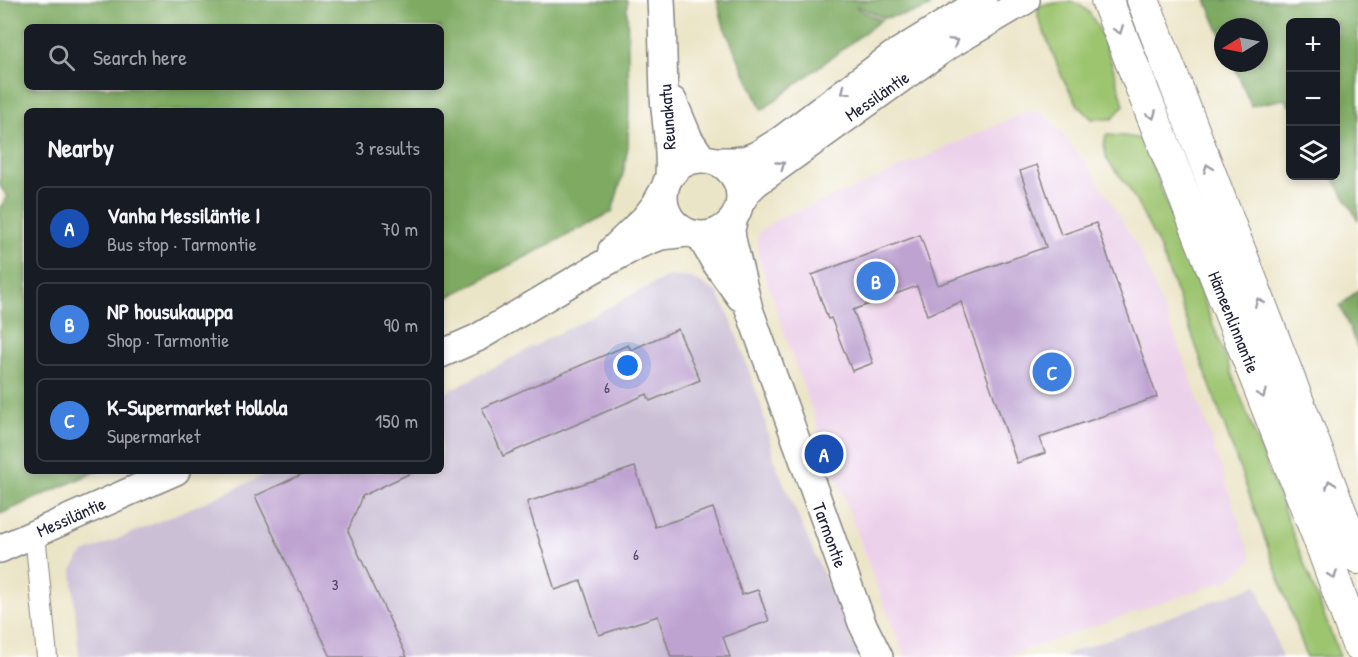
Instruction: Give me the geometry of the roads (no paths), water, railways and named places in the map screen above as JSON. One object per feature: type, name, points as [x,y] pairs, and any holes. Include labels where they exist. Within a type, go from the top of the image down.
[{"type":"main road","name":"Hämeenlinnantie","points":[[1107,0],[1320,541],[1358,645]]},
{"type":"main road","name":"Hämeenlinnantie","points":[[1143,0],[1358,558]]},
{"type":"street","name":"Reunakatu","points":[[661,0],[669,154],[666,182]]},
{"type":"street","name":"Messiläntie","points":[[708,160],[733,161],[757,155],[782,140],[892,56],[983,0]]},
{"type":"street","name":"Messiläntie","points":[[737,211],[748,191],[756,183],[951,44],[1026,0]]},
{"type":"street","name":"Reunakatu","points":[[664,59],[676,112],[689,140],[708,160]]},
{"type":"street","points":[[444,353],[477,338],[592,270],[648,241],[671,234],[711,234],[724,229],[737,211],[740,194],[732,173],[724,166],[708,160],[689,160],[678,166],[645,218],[592,270]]},
{"type":"street","points":[[666,182],[663,202],[667,215],[675,225],[693,234]]},
{"type":"street","name":"Tarmontie","points":[[737,211],[731,229],[732,239],[749,309],[862,623],[879,657]]},
{"type":"street","name":"Tarmontie","points":[[693,234],[749,309]]},
{"type":"street","name":"Messiläntie","points":[[0,549],[169,474]]},
{"type":"street","points":[[35,534],[47,657]]},
{"type":"place","name":"NP housukauppa","points":[[876,281]]},
{"type":"place","name":"K-Supermarket Hollola","points":[[1052,372]]},
{"type":"place","name":"Vanha Messiläntie I","points":[[824,454]]}]
